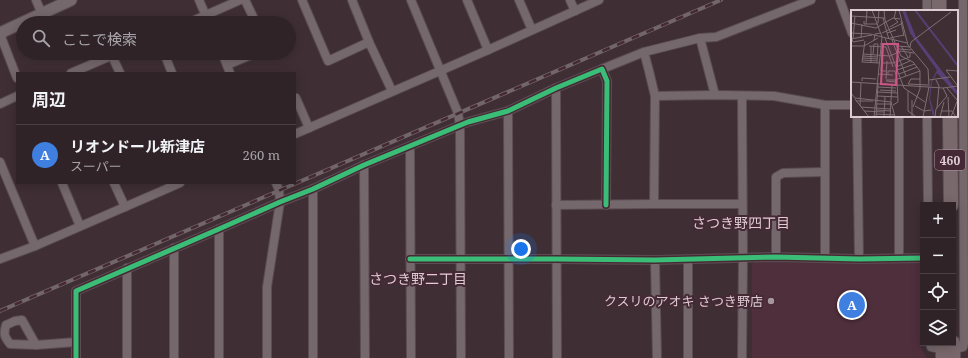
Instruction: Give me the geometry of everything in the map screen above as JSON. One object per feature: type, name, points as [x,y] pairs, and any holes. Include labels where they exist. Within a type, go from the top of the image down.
[{"type":"highway","name":"460","points":[[940,117],[941,202]]},
{"type":"highway","name":"460","points":[[950,117],[951,202]]},
{"type":"street","points":[[36,0],[42,14]]},
{"type":"street","points":[[38,16],[72,0]]},
{"type":"street","points":[[199,0],[206,16]]},
{"type":"street","points":[[212,16],[240,0]]},
{"type":"street","points":[[245,0],[253,16]]},
{"type":"street","points":[[302,0],[328,61],[369,42]]},
{"type":"street","points":[[352,0],[369,42],[392,91]]},
{"type":"street","points":[[411,0],[457,108],[460,126],[461,358]]},
{"type":"street","points":[[467,0],[488,50]]},
{"type":"street","points":[[519,0],[532,30]]},
{"type":"street","points":[[570,0],[575,11]]},
{"type":"street","points":[[296,134],[599,0]]},
{"type":"street","points":[[76,358],[76,291],[313,189],[364,165],[468,122],[508,111],[556,88],[644,52],[700,38],[716,37],[811,0]]},
{"type":"street","points":[[840,0],[851,28]]},
{"type":"street","points":[[931,346],[948,350],[963,347],[964,343],[966,293],[966,147],[963,105],[966,54],[963,0]]},
{"type":"street","points":[[16,26],[0,33],[16,75]]},
{"type":"street","points":[[700,38],[715,95]]},
{"type":"street","points":[[644,52],[655,96],[654,204]]},
{"type":"street","points":[[73,72],[101,60]]},
{"type":"street","points":[[117,60],[120,72]]},
{"type":"street","points":[[167,60],[172,72]]},
{"type":"street","points":[[225,60],[230,72]]},
{"type":"street","points":[[227,65],[239,60]]},
{"type":"street","points":[[602,69],[607,81],[606,205]]},
{"type":"street","points":[[556,88],[556,358]]},
{"type":"street","points":[[0,104],[16,96]]},
{"type":"street","points":[[655,96],[774,96],[825,105],[851,105]]},
{"type":"street","points":[[742,96],[742,358]]},
{"type":"street","points":[[296,98],[309,128]]},
{"type":"street","points":[[825,105],[825,258]]},
{"type":"street","points":[[508,111],[509,358]]},
{"type":"street","points":[[857,117],[859,259]]},
{"type":"street","points":[[899,117],[899,258]]},
{"type":"street","points":[[927,117],[928,202]]},
{"type":"street","points":[[410,146],[411,358]]},
{"type":"street","points":[[0,162],[35,246]]},
{"type":"street","points":[[364,165],[365,358]]},
{"type":"street","points":[[776,257],[776,177],[783,173],[824,172]]},
{"type":"street","points":[[62,184],[80,226]]},
{"type":"street","points":[[114,184],[125,207]]},
{"type":"street","points":[[267,358],[267,287],[280,202],[280,190],[277,184]]},
{"type":"street","points":[[0,259],[35,246],[125,207],[168,185]]},
{"type":"street","points":[[313,189],[313,358]]},
{"type":"street","points":[[556,205],[742,204]]},
{"type":"street","points":[[219,229],[219,358]]},
{"type":"street","points":[[174,248],[174,358]]},
{"type":"street","points":[[410,259],[688,260],[776,257],[859,259],[920,258]]},
{"type":"street","points":[[656,260],[657,358]]},
{"type":"street","points":[[688,260],[688,358]]},
{"type":"street","points":[[127,268],[128,358]]},
{"type":"street","points":[[36,345],[76,342]]},
{"type":"shaded area","points":[[754,262],[918,263],[920,266],[920,346],[927,358],[752,358],[752,265]]},
{"type":"railway","points":[[296,183],[721,0]]},
{"type":"railway","points":[[0,311],[294,184]]},
{"type":"cycle path","points":[[76,358],[76,291],[313,189],[364,165],[468,122],[508,111],[556,88],[602,69],[607,81],[606,205]]},
{"type":"cycle path","points":[[410,259],[655,260],[776,257],[859,259],[920,258]]},
{"type":"place","name":"クスリのアオキ さつき野店","points":[[771,301]]},
{"type":"place","name":"リオンドール新津店","points":[[852,305]]},
{"type":"district","name":"さつき野四丁目","points":[[741,222]]},
{"type":"district","name":"さつき野二丁目","points":[[418,278]]}]
